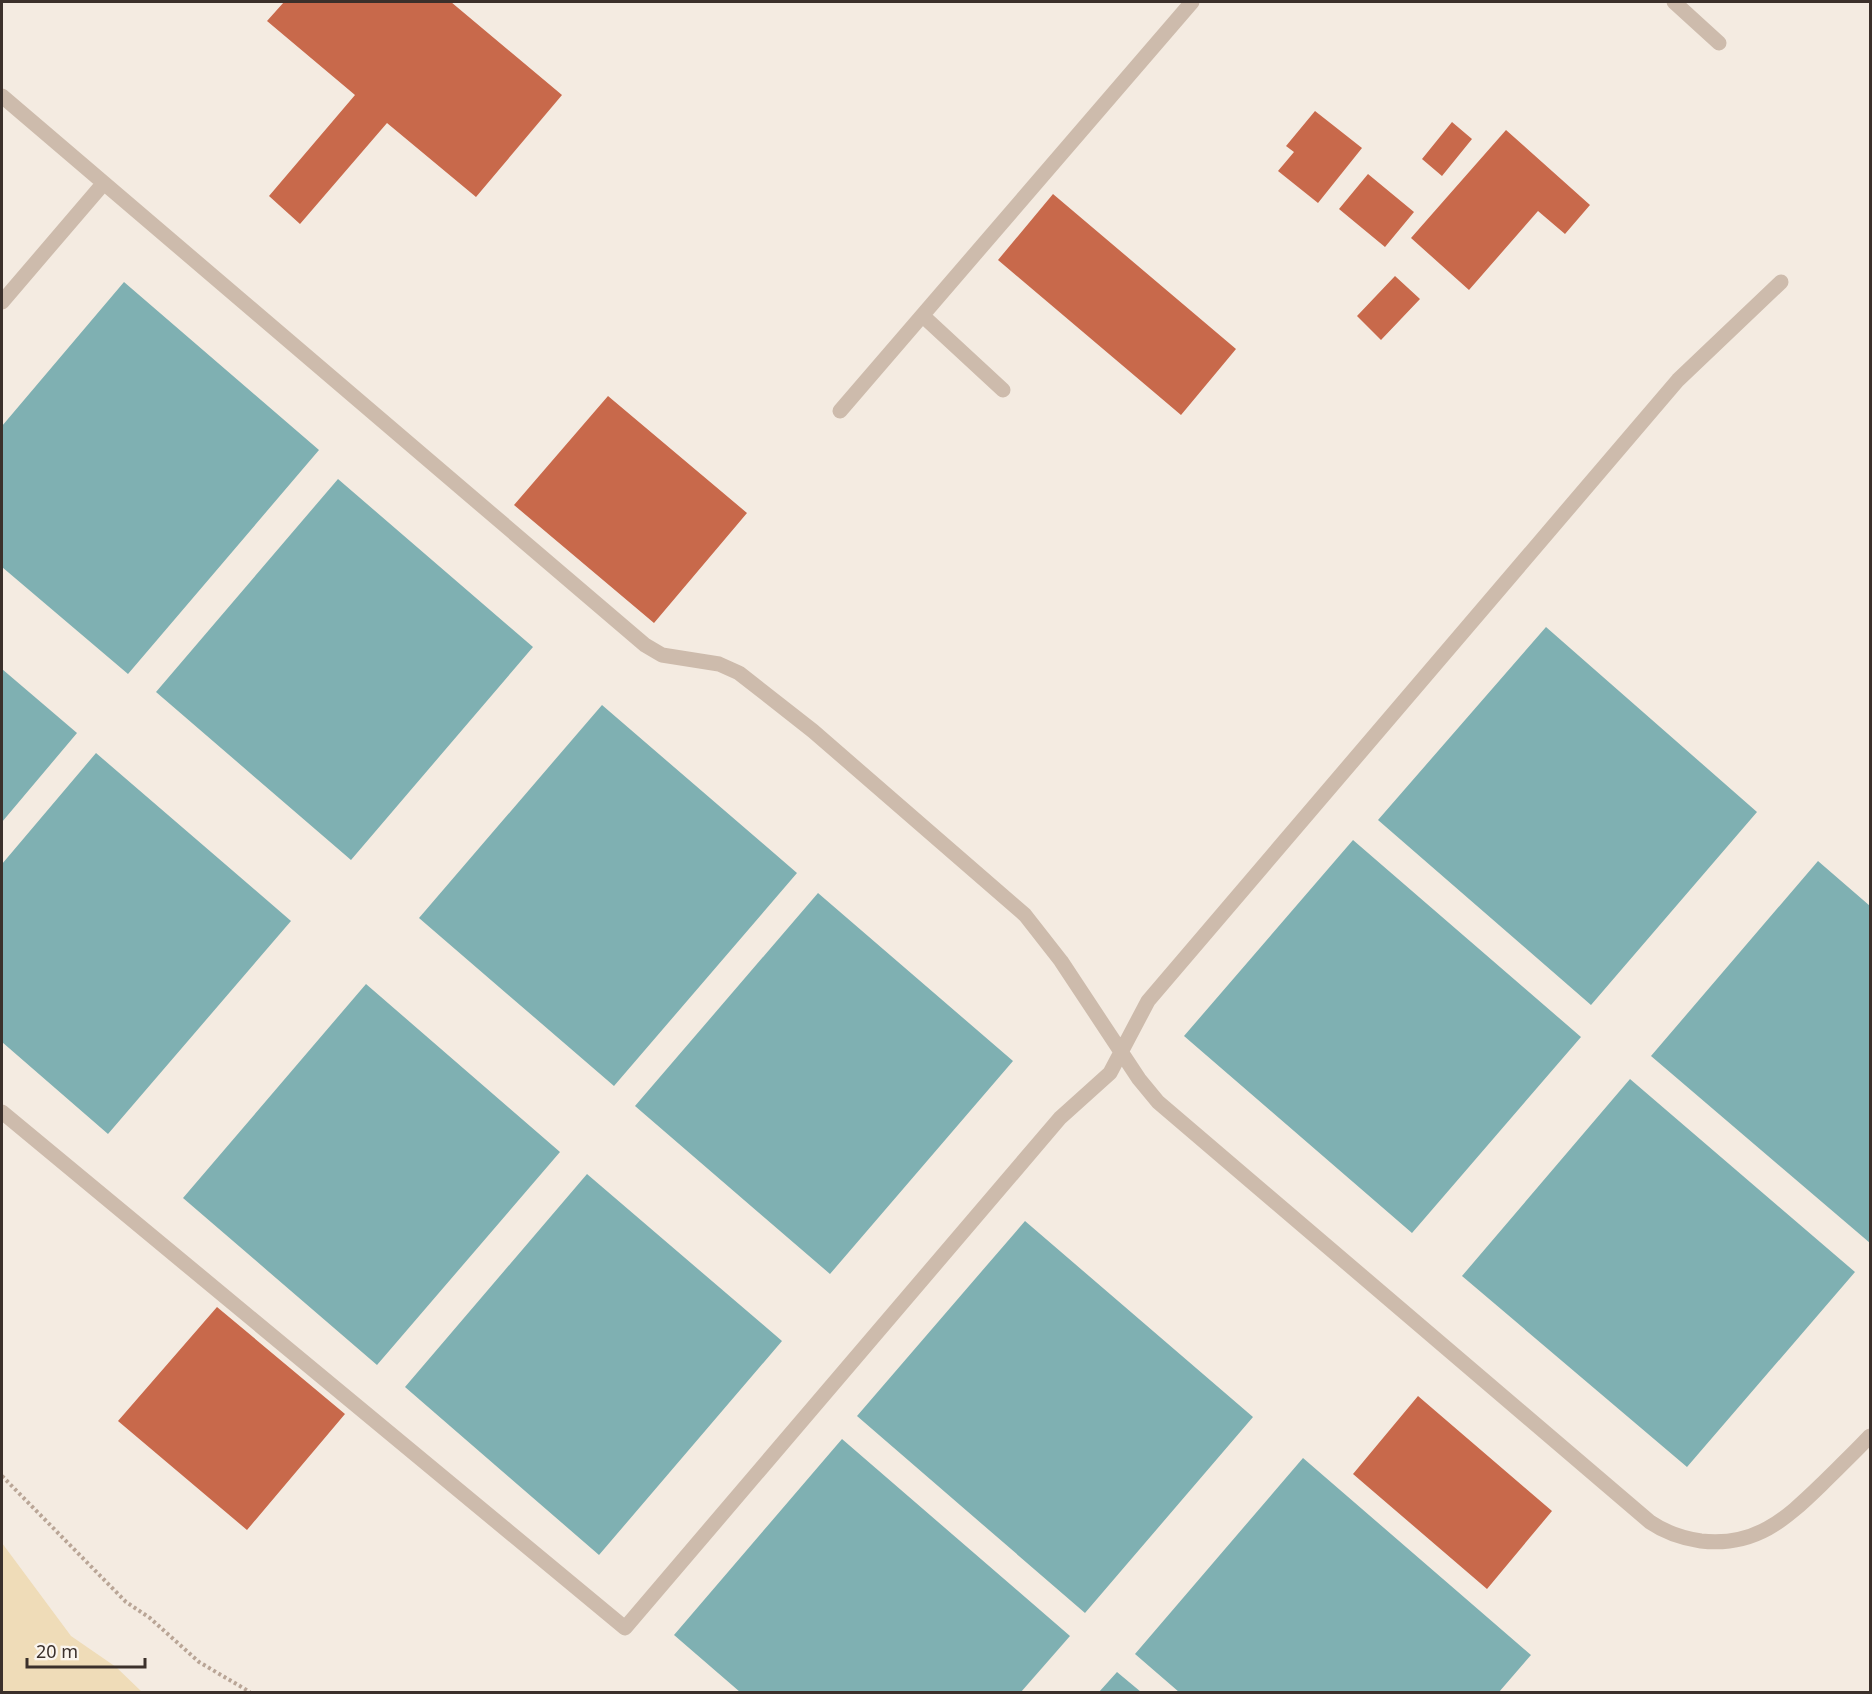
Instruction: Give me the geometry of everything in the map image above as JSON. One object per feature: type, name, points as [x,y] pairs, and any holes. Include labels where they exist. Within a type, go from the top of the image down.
[{"type":"street","points":[[840,411],[1192,2]]},
{"type":"street","points":[[1674,2],[1719,43]]},
{"type":"street","points":[[2,96],[645,645],[663,655],[719,664],[739,673],[813,731],[1025,915],[1061,961],[1139,1079],[1158,1102],[1623,1499],[1664,1531],[1685,1539],[1712,1542],[1737,1540],[1762,1533],[1783,1520],[1802,1504],[1870,1436]]},
{"type":"street","points":[[2,302],[103,184]]},
{"type":"street","points":[[2,1112],[625,1628],[1060,1118],[1110,1073],[1148,1001],[1678,380],[1781,282]]},
{"type":"street","points":[[922,315],[1003,390]]},
{"type":"path","points":[[2,1476],[27,1504],[126,1602],[150,1618],[199,1662],[250,1692]]},
{"type":"sand","points":[[2,1543],[71,1636],[116,1667],[142,1692],[2,1692]]},
{"type":"water","points":[[124,282],[319,450],[128,674],[2,567],[2,426]]},
{"type":"water","points":[[338,479],[533,647],[351,860],[156,692]]},
{"type":"water","points":[[1546,627],[1757,812],[1591,1005],[1378,820]]},
{"type":"water","points":[[2,669],[77,733],[2,822]]},
{"type":"water","points":[[602,705],[797,873],[614,1086],[419,918]]},
{"type":"water","points":[[96,753],[291,921],[108,1134],[2,1042],[2,864]]},
{"type":"water","points":[[1353,840],[1581,1037],[1412,1233],[1184,1036]]},
{"type":"water","points":[[1818,861],[1870,906],[1870,1243],[1651,1056]]},
{"type":"water","points":[[818,893],[1013,1061],[830,1274],[635,1106]]},
{"type":"water","points":[[366,984],[560,1152],[377,1365],[183,1198]]},
{"type":"water","points":[[1630,1079],[1855,1272],[1687,1467],[1462,1276]]},
{"type":"water","points":[[587,1174],[782,1341],[599,1555],[405,1387]]},
{"type":"water","points":[[1025,1221],[1253,1417],[1085,1613],[857,1416]]},
{"type":"water","points":[[842,1439],[1070,1636],[1021,1692],[740,1692],[674,1635]]},
{"type":"water","points":[[1303,1458],[1531,1655],[1499,1692],[1179,1692],[1135,1654]]},
{"type":"water","points":[[1117,1672],[1141,1692],[1099,1692]]},
{"type":"building","points":[[284,2],[451,2],[562,95],[476,197],[387,123],[300,224],[269,196],[355,95],[267,21]]},
{"type":"building","points":[[1315,111],[1362,148],[1318,203],[1278,171],[1294,152],[1286,146]]},
{"type":"building","points":[[1452,122],[1472,139],[1442,176],[1422,159]]},
{"type":"building","points":[[1506,130],[1590,205],[1565,234],[1538,211],[1469,290],[1411,238]]},
{"type":"building","points":[[1368,174],[1414,212],[1385,247],[1339,209]]},
{"type":"building","points":[[1053,194],[1236,349],[1181,415],[998,260]]},
{"type":"building","points":[[1395,276],[1420,299],[1381,340],[1357,316]]},
{"type":"building","points":[[608,396],[747,513],[654,623],[514,505]]},
{"type":"building","points":[[217,1307],[345,1414],[247,1530],[118,1421]]},
{"type":"building","points":[[1418,1396],[1552,1511],[1487,1589],[1353,1474]]}]
